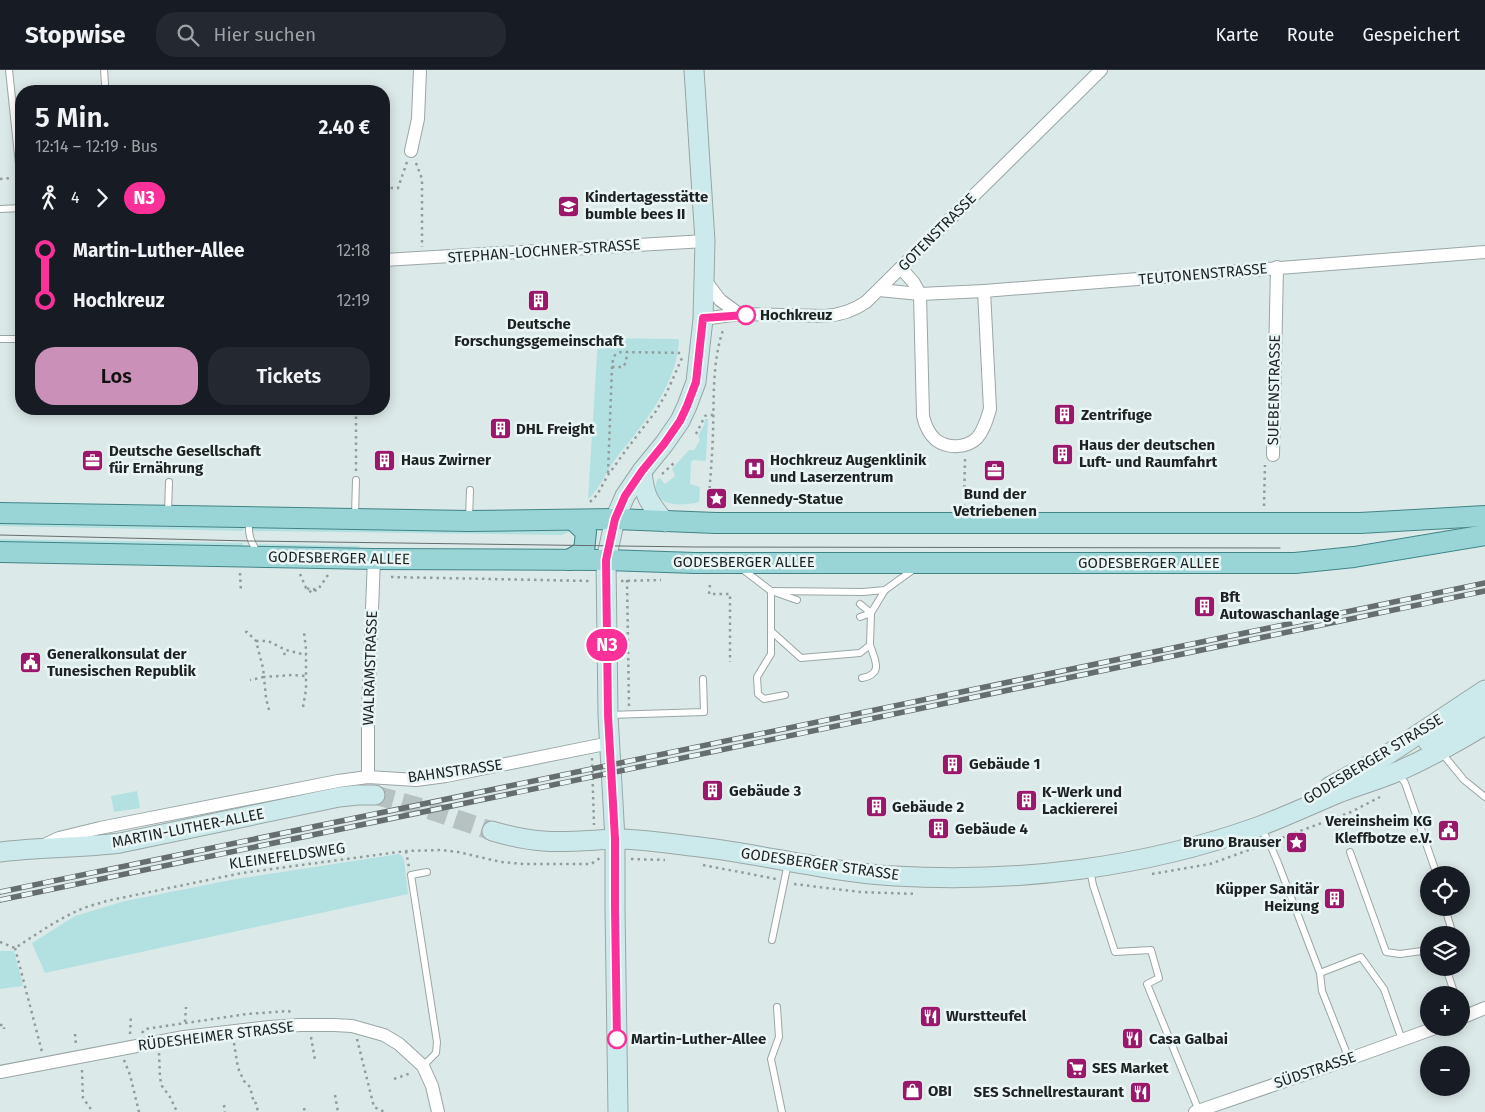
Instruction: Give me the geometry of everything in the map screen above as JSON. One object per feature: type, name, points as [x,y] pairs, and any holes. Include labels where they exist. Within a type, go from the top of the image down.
[{"type":"main road","points":[[0,513],[469,521],[615,519],[665,522],[1360,523],[1485,516]]},
{"type":"main road","points":[[569,560],[584,551],[586,532],[573,520]]},
{"type":"main road","name":"GODESBERGER ALLEE","points":[[0,552],[374,559],[606,560],[695,563],[1295,563],[1354,557],[1485,534]]},
{"type":"street","points":[[411,152],[418,119],[420,70]]},
{"type":"street","points":[[618,1112],[615,839],[608,715],[606,560],[615,519],[625,496],[680,421],[696,382],[703,318],[705,241],[694,70]]},
{"type":"street","name":"GOTENSTRASSE","points":[[703,318],[740,314],[825,316],[836,315],[858,308],[879,290],[1101,70]]},
{"type":"street","name":"STEPHAN-LOCHNER-STRASSE","points":[[390,260],[705,241]]},
{"type":"street","name":"TEUTONENSTRASSE","points":[[879,290],[920,294],[984,291],[1485,252]]},
{"type":"street","points":[[901,268],[914,283],[920,294],[923,416],[926,428],[936,440],[950,446],[965,445],[976,439],[984,427],[990,409],[984,291]]},
{"type":"street","name":"SUEBENSTRASSE","points":[[1273,455],[1277,268]]},
{"type":"street","points":[[704,279],[720,300],[740,314]]},
{"type":"street","points":[[642,471],[646,496],[652,507],[665,522]]},
{"type":"street","name":"WALRAMSTRASSE","points":[[368,777],[368,708],[374,559]]},
{"type":"street","name":"GODESBERGER STRASSE","points":[[1260,826],[1384,757],[1485,690]]},
{"type":"street","name":"GODESBERGER STRASSE","points":[[1340,793],[1388,766],[1485,706]]},
{"type":"street","name":"GODESBERGER STRASSE","points":[[615,839],[695,846],[840,870],[894,876],[954,877],[1045,873],[1090,868],[1182,850],[1260,826],[1397,772],[1440,751],[1485,725]]},
{"type":"street","name":"BAHNSTRASSE","points":[[37,849],[59,838],[100,828],[338,781],[368,777],[416,780],[446,776],[610,743]]},
{"type":"street","name":"MARTIN-LUTHER-ALLEE","points":[[0,852],[120,843],[338,797],[375,795]]},
{"type":"street","points":[[492,831],[514,837],[542,841],[581,842],[615,839]]},
{"type":"street","points":[[1470,1014],[1485,1008]]},
{"type":"street","name":"RÜDESHEIMER STRASSE","points":[[0,1072],[158,1042],[232,1031],[270,1027],[354,1026],[384,1035],[399,1044],[423,1067],[432,1086],[438,1112]]},
{"type":"street","name":"SÜDSTRASSE","points":[[1197,1111],[1420,1033]]},
{"type":"lane","points":[[9,70],[15,126]]},
{"type":"lane","points":[[104,70],[106,84]]},
{"type":"lane","points":[[0,209],[15,208]]},
{"type":"lane","points":[[0,339],[15,339]]},
{"type":"lane","points":[[355,519],[356,480]]},
{"type":"lane","points":[[168,516],[169,482]]},
{"type":"lane","points":[[469,521],[470,490]]},
{"type":"lane","points":[[249,518],[248,534],[259,557]]},
{"type":"lane","points":[[734,563],[771,592],[797,600]]},
{"type":"lane","points":[[862,678],[871,676],[877,665],[870,645],[871,613],[885,590],[922,563]]},
{"type":"lane","points":[[771,592],[826,593],[885,590]]},
{"type":"lane","points":[[771,592],[771,654],[757,676],[757,689],[758,694],[764,699],[785,695]]},
{"type":"lane","points":[[826,593],[848,596]]},
{"type":"lane","points":[[871,613],[860,611],[871,613]]},
{"type":"lane","points":[[771,631],[802,658],[860,653],[870,645]]},
{"type":"lane","points":[[608,715],[704,712],[703,679]]},
{"type":"lane","points":[[1440,751],[1464,780],[1485,797]]},
{"type":"lane","points":[[1397,772],[1405,783],[1434,866]]},
{"type":"lane","points":[[1260,826],[1270,842],[1320,973],[1322,991],[1349,1059]]},
{"type":"lane","points":[[1350,852],[1386,952],[1400,954],[1420,951]]},
{"type":"lane","points":[[772,940],[788,862]]},
{"type":"lane","points":[[1090,868],[1115,952],[1151,950],[1159,978],[1147,984],[1197,1111]]},
{"type":"lane","points":[[423,1067],[436,1053],[437,1042],[410,874],[427,872]]},
{"type":"lane","points":[[1320,973],[1361,957],[1384,989],[1402,1040]]},
{"type":"lane","points":[[777,1007],[779,1037],[771,1059],[782,1112]]},
{"type":"path","points":[[390,188],[398,188],[411,152]]},
{"type":"path","points":[[411,152],[422,179],[422,246]]},
{"type":"path","points":[[708,522],[717,347],[724,328]]},
{"type":"path","points":[[596,495],[608,475],[662,402],[687,346]]},
{"type":"path","points":[[608,475],[614,355],[619,352],[683,353]]},
{"type":"path","points":[[612,367],[623,367],[625,365],[627,352]]},
{"type":"path","points":[[356,415],[356,480]]},
{"type":"path","points":[[696,434],[704,416],[713,415]]},
{"type":"path","points":[[964,507],[965,445]]},
{"type":"path","name":"SUEBENSTRASSE","points":[[1264,506],[1265,457],[1273,455]]},
{"type":"path","points":[[240,573],[241,592]]},
{"type":"path","points":[[300,574],[306,588],[312,593],[319,588],[328,575]]},
{"type":"path","points":[[627,580],[630,715]]},
{"type":"path","points":[[607,581],[665,580]]},
{"type":"path","points":[[710,585],[709,594],[730,594],[730,662]]},
{"type":"path","points":[[245,632],[248,632],[256,641],[261,658],[269,710]]},
{"type":"path","points":[[303,707],[306,690],[304,632]]},
{"type":"path","points":[[256,641],[268,641],[286,650],[306,655]]},
{"type":"path","points":[[284,655],[286,650]]},
{"type":"path","points":[[250,680],[293,675],[306,676]]},
{"type":"path","points":[[592,758],[594,821]]},
{"type":"path","name":"KLEINEFELDSWEG","points":[[15,948],[52,924],[84,908],[242,873],[406,852],[440,850],[458,852],[501,862],[591,864]]},
{"type":"path","points":[[406,852],[410,874]]},
{"type":"path","points":[[0,942],[15,948],[44,1063]]},
{"type":"path","points":[[185,1022],[186,1007]]},
{"type":"path","points":[[131,1016],[125,1048],[125,1064],[130,1075],[139,1112]]},
{"type":"path","points":[[0,1024],[4,1025],[4,1029]]},
{"type":"path","points":[[308,1026],[316,1060]]},
{"type":"path","points":[[354,1026],[374,1107],[385,1112]]},
{"type":"path","points":[[232,1031],[238,1068],[244,1081],[250,1087],[258,1112]]},
{"type":"path","points":[[75,1034],[76,1049],[82,1069],[83,1098],[93,1112]]},
{"type":"path","points":[[158,1042],[162,1086],[170,1097],[176,1112]]},
{"type":"path","points":[[394,1079],[423,1067]]},
{"type":"path","points":[[335,1095],[338,1112]]},
{"type":"path","points":[[224,1105],[225,1112]]},
{"type":"shaded area","points":[[598,338],[678,339],[679,342],[671,375],[656,406],[614,461],[596,491],[588,499]]},
{"type":"shaded area","points":[[705,419],[708,419],[706,459],[705,461],[693,460],[691,462],[690,484],[700,487],[699,502],[676,504],[662,500],[658,496],[656,489],[657,480],[660,478],[665,484],[675,476],[672,469],[689,450],[694,450],[700,440],[698,436]]},
{"type":"shaded area","points":[[0,520],[244,525],[243,531],[0,526]]},
{"type":"shaded area","points":[[252,525],[565,529],[571,531],[562,535],[252,531]]},
{"type":"shaded area","points":[[0,539],[243,543],[243,550],[0,545]]},
{"type":"shaded area","points":[[258,544],[361,546],[352,552],[263,550]]},
{"type":"shaded area","points":[[137,791],[140,808],[114,812],[111,796]]},
{"type":"shaded area","points":[[399,854],[404,859],[408,894],[45,973],[32,943],[75,916],[125,901],[236,879]]},
{"type":"shaded area","points":[[0,951],[14,951],[23,986],[0,989]]},
{"type":"tunnel","points":[[375,795],[430,810],[492,831]]},
{"type":"tram line","points":[[0,535],[250,541],[695,547],[1280,548]]},
{"type":"railway","points":[[0,892],[1485,583]]},
{"type":"railway","points":[[0,900],[1485,591]]},
{"type":"bus line","name":"N3","points":[[617,1039],[615,839],[608,715],[606,560],[615,519],[625,496],[680,421],[687,406],[696,382],[703,318],[746,315]]},
{"type":"place","name":"Kindertagesstätte bumble bees II","points":[[569,206]]},
{"type":"place","name":"Deutsche Forschungsgemeinschaft","points":[[539,301]]},
{"type":"place","name":"Hochkreuz","points":[[746,315]]},
{"type":"place","name":"Zentrifuge","points":[[1065,415]]},
{"type":"place","name":"DHL Freight","points":[[500,429]]},
{"type":"place","name":"Haus der deutschen Luft- und Raumfahrt","points":[[1063,454]]},
{"type":"place","name":"Deutsche Gesellschaft für Ernährung","points":[[93,460]]},
{"type":"place","name":"Haus Zwirner","points":[[385,460]]},
{"type":"place","name":"Hochkreuz Augenklinik und Laserzentrum","points":[[754,469]]},
{"type":"place","name":"Bund der Vetriebenen","points":[[995,471]]},
{"type":"place","name":"Kennedy-Statue","points":[[717,499]]},
{"type":"place","name":"Bft Autowaschanlage","points":[[1204,606]]},
{"type":"place","name":"Generalkonsulat der Tunesischen Republik","points":[[31,663]]},
{"type":"place","name":"Gebäude 1","points":[[953,764]]},
{"type":"place","name":"Gebäude 3","points":[[713,791]]},
{"type":"place","name":"K-Werk und Lackiererei","points":[[1026,801]]},
{"type":"place","name":"Gebäude 2","points":[[876,807]]},
{"type":"place","name":"Gebäude 4","points":[[939,829]]},
{"type":"place","name":"Vereinsheim KG Kleffbotze e.V.","points":[[1448,830]]},
{"type":"place","name":"Bruno Brauser","points":[[1297,842]]},
{"type":"place","name":"Küpper Sanitär Heizung","points":[[1335,898]]},
{"type":"place","name":"Wurstteufel","points":[[930,1016]]},
{"type":"place","name":"Martin-Luther-Allee","points":[[617,1039]]},
{"type":"place","name":"Casa Galbai","points":[[1133,1039]]},
{"type":"place","name":"SES Market","points":[[1076,1068]]},
{"type":"place","name":"OBI","points":[[912,1091]]},
{"type":"place","name":"SES Schnellrestaurant","points":[[1140,1092]]}]
